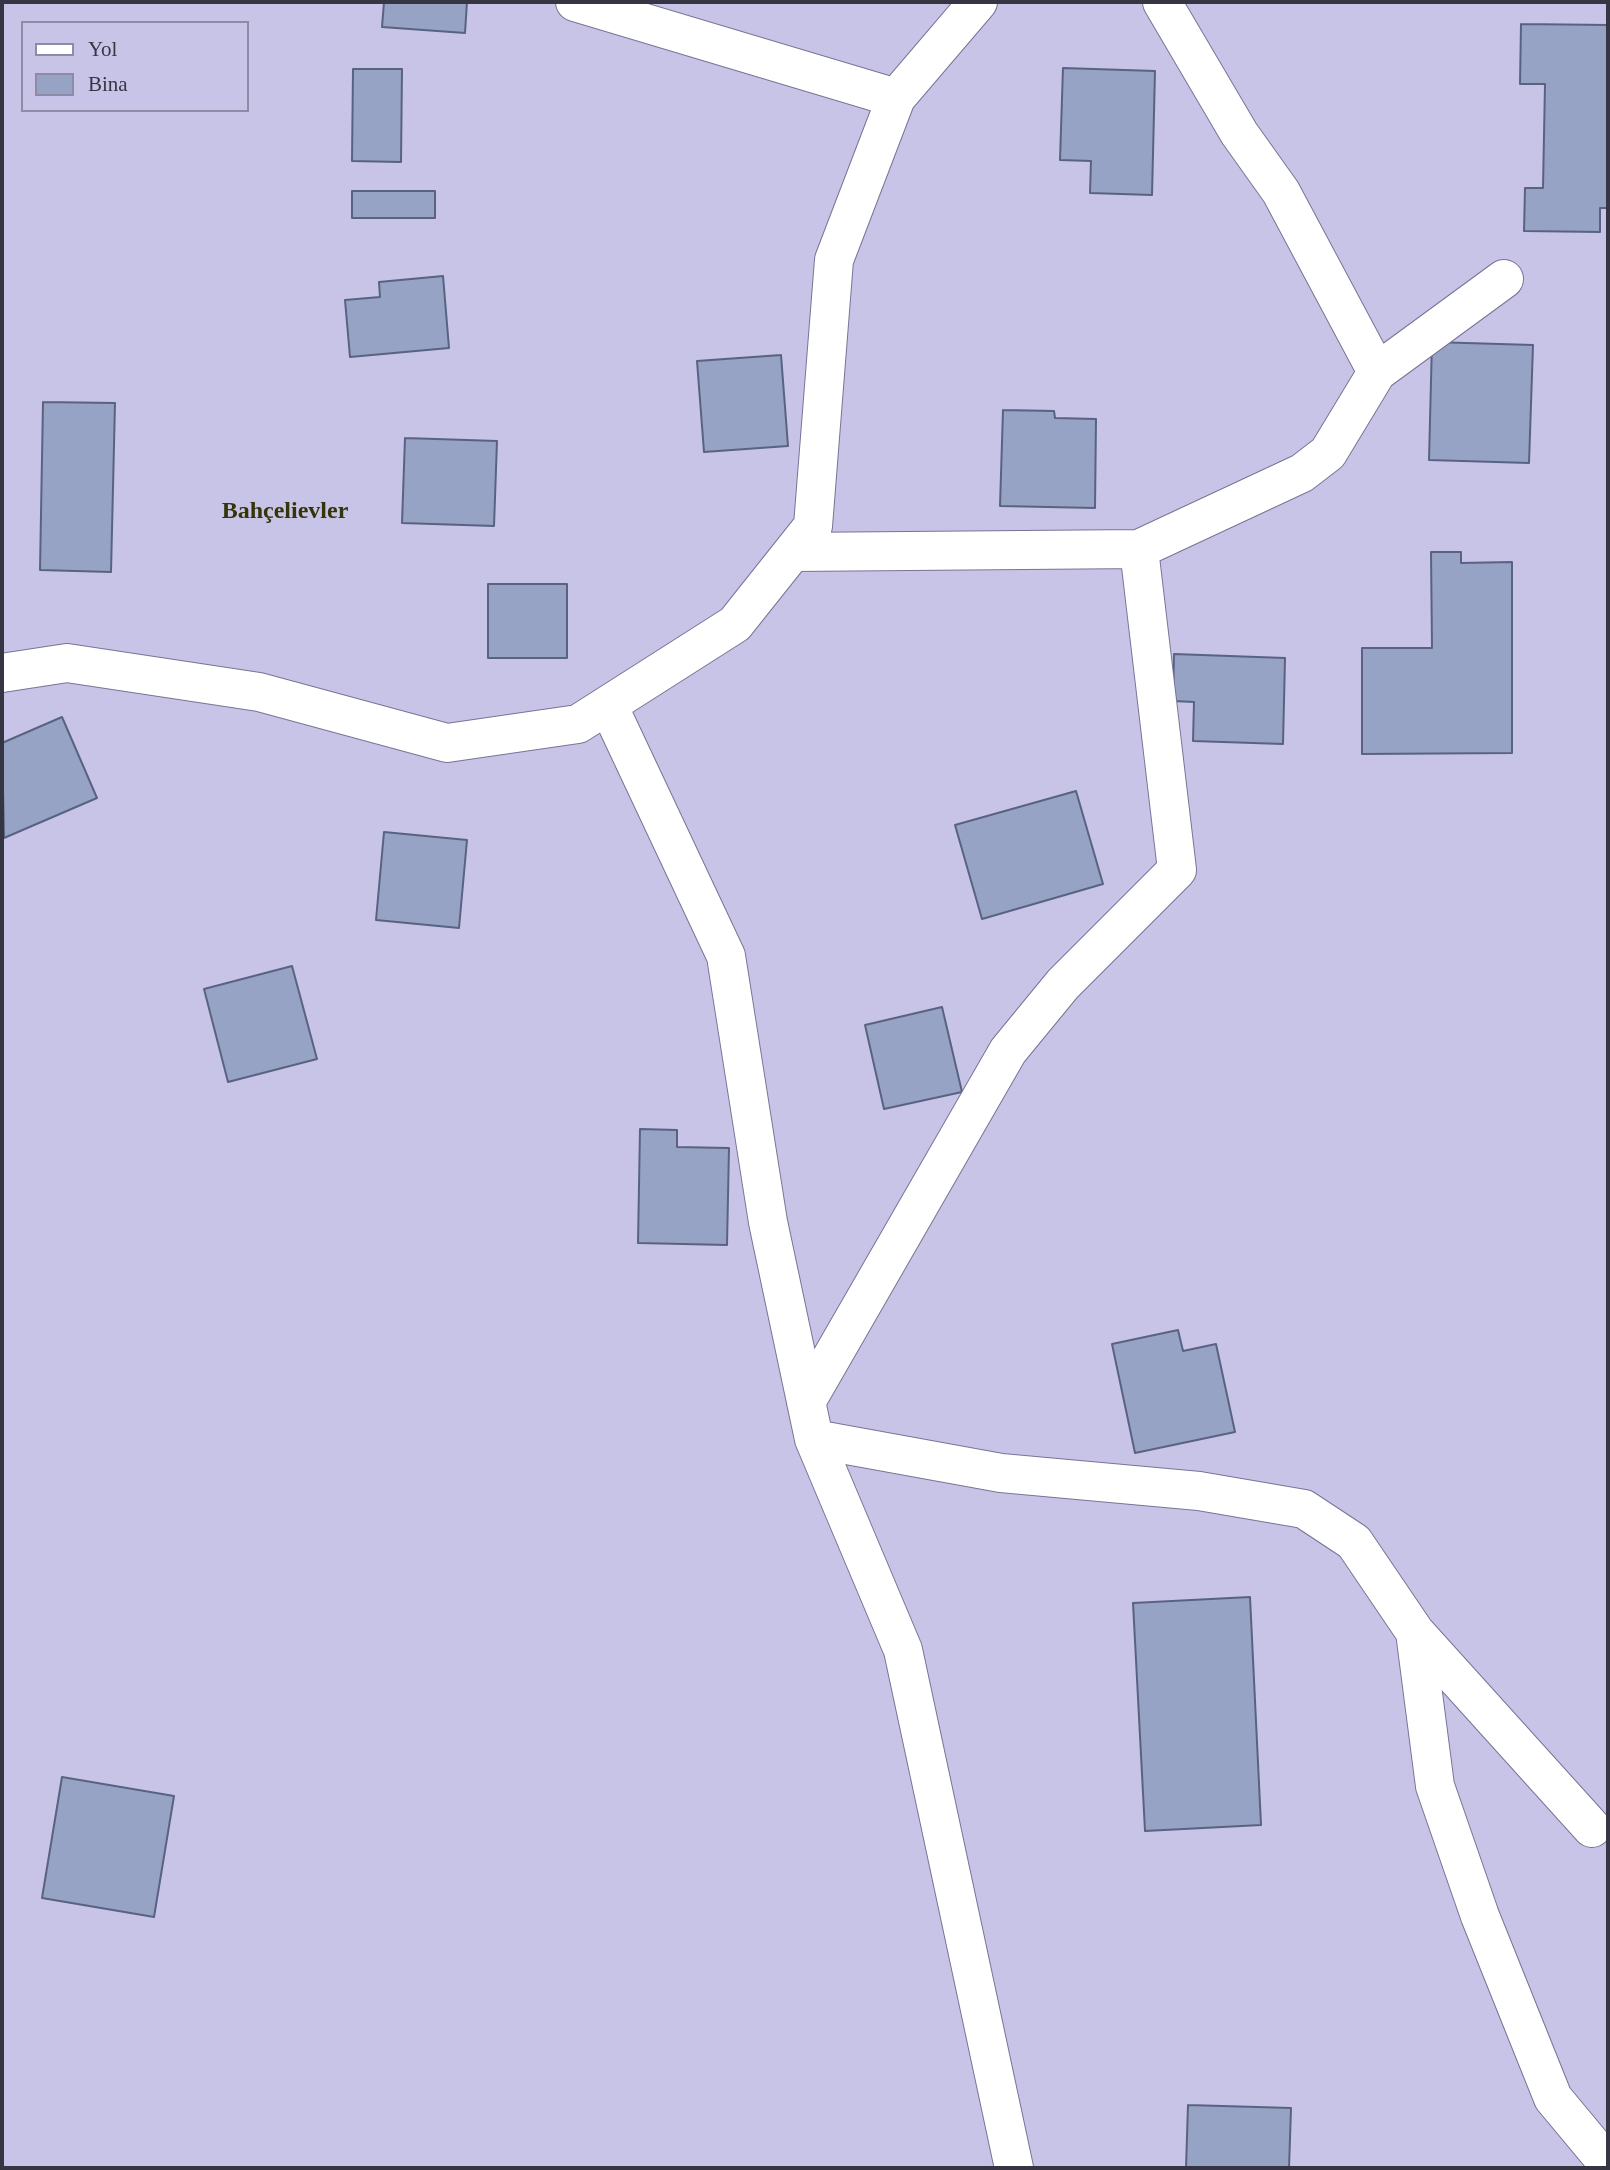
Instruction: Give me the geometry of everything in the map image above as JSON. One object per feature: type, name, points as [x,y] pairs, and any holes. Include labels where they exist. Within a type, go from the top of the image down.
[{"type":"street","points":[[575,2],[896,98]]},
{"type":"street","points":[[2,673],[67,663],[259,692],[447,743],[578,724],[735,624],[813,526],[834,260],[896,98],[978,2]]},
{"type":"street","points":[[1162,2],[1239,133],[1281,192],[1377,372]]},
{"type":"street","points":[[793,552],[1139,549],[1303,473],[1328,453],[1377,372],[1504,279]]},
{"type":"street","points":[[806,1402],[1008,1051],[1063,984],[1177,870],[1139,549]]},
{"type":"street","points":[[608,705],[726,956],[768,1222],[814,1439],[904,1650],[1014,2168]]},
{"type":"street","points":[[814,1439],[1001,1473],[1199,1490],[1304,1509],[1354,1542],[1415,1632],[1592,1828]]},
{"type":"street","points":[[1415,1632],[1435,1786],[1480,1916],[1553,2098],[1608,2164]]},
{"type":"building","points":[[384,2],[467,2],[465,33],[382,27]]},
{"type":"building","points":[[1521,24],[1608,25],[1608,208],[1600,208],[1600,232],[1524,231],[1525,188],[1543,188],[1545,84],[1520,84]]},
{"type":"building","points":[[1063,68],[1155,71],[1152,195],[1090,193],[1091,161],[1060,160]]},
{"type":"building","points":[[353,69],[402,69],[401,162],[352,161]]},
{"type":"building","points":[[352,191],[435,191],[435,218],[352,218]]},
{"type":"building","points":[[443,276],[449,348],[350,357],[345,300],[380,297],[379,282]]},
{"type":"building","points":[[1432,342],[1533,345],[1529,463],[1429,460]]},
{"type":"building","points":[[781,355],[788,446],[704,452],[697,361]]},
{"type":"building","points":[[43,402],[115,403],[111,572],[40,570]]},
{"type":"building","points":[[1003,410],[1054,411],[1055,418],[1096,419],[1095,508],[1000,506]]},
{"type":"building","points":[[405,438],[497,441],[494,526],[402,523]]},
{"type":"building","points":[[1431,552],[1461,552],[1461,563],[1512,562],[1512,753],[1362,754],[1362,648],[1432,648]]},
{"type":"building","points":[[488,584],[567,584],[567,658],[488,658]]},
{"type":"building","points":[[1174,654],[1285,658],[1283,744],[1193,741],[1194,702],[1173,701]]},
{"type":"building","points":[[62,717],[97,798],[4,838],[2,743]]},
{"type":"building","points":[[1076,791],[1103,884],[982,919],[955,825]]},
{"type":"building","points":[[384,832],[467,840],[459,928],[376,920]]},
{"type":"building","points":[[292,966],[317,1059],[228,1082],[204,989]]},
{"type":"building","points":[[942,1007],[962,1092],[884,1109],[865,1025]]},
{"type":"building","points":[[640,1129],[677,1130],[677,1147],[729,1148],[727,1245],[638,1243]]},
{"type":"building","points":[[1178,1330],[1183,1351],[1216,1344],[1235,1432],[1135,1453],[1112,1344]]},
{"type":"building","points":[[1250,1597],[1261,1825],[1145,1831],[1133,1603]]},
{"type":"building","points":[[62,1777],[174,1796],[154,1917],[42,1898]]},
{"type":"building","points":[[1188,2105],[1291,2108],[1289,2168],[1186,2168]]},
{"type":"district","name":"Bahçelievler","points":[[285,512]]}]
